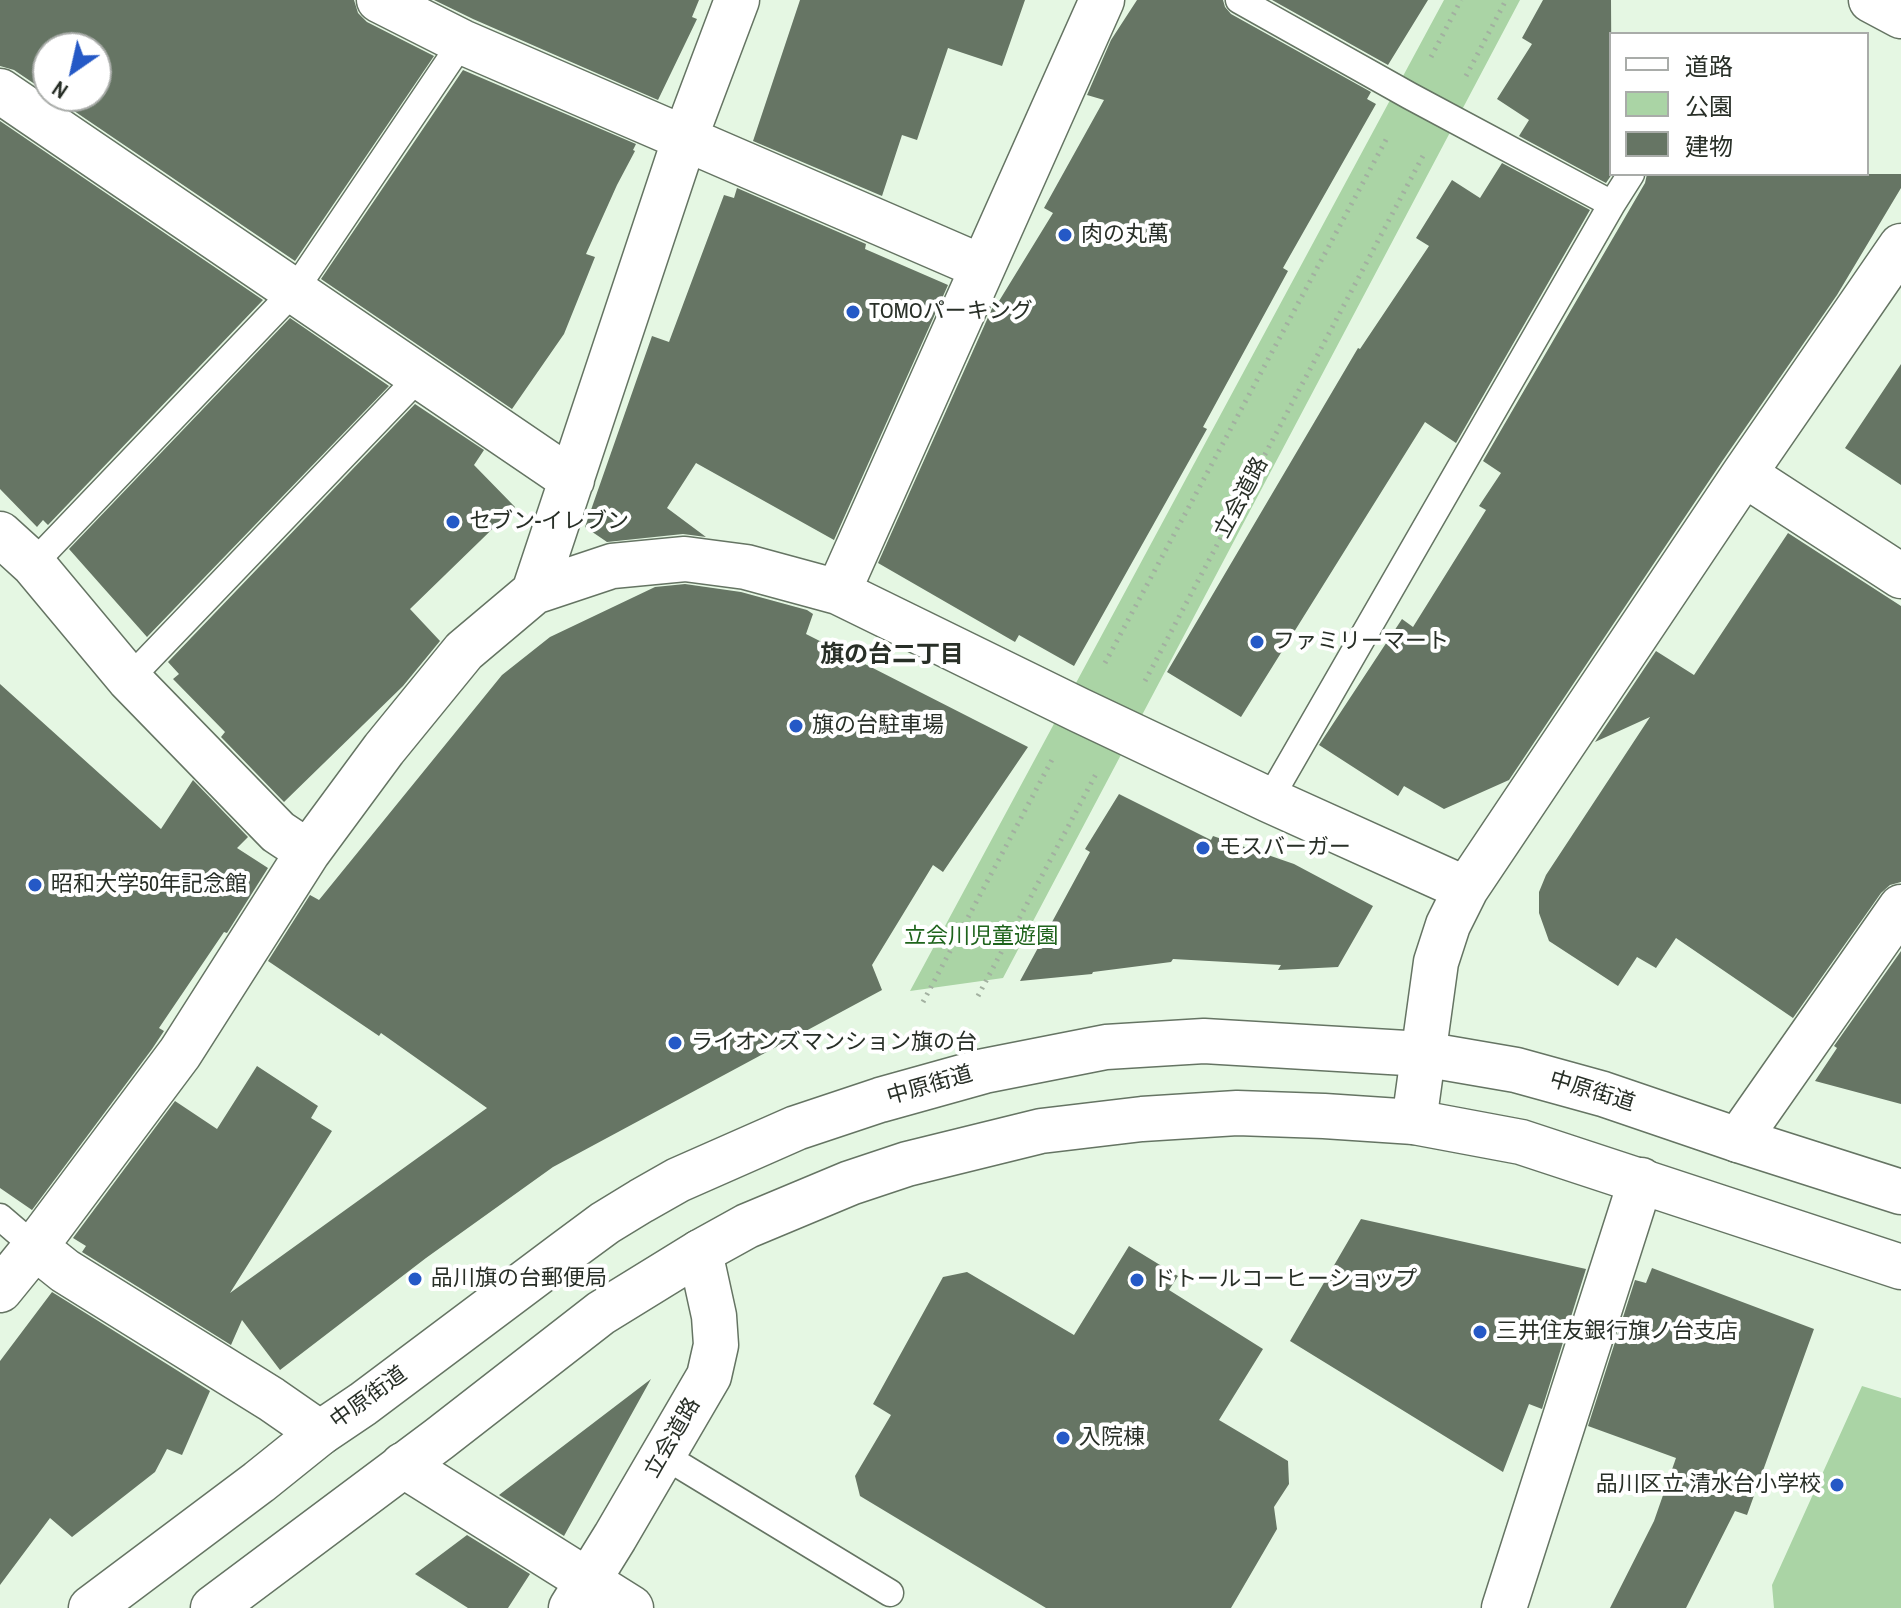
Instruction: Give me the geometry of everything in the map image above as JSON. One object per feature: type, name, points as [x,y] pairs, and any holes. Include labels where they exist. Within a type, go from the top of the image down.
[{"type":"street","points":[[379,0],[462,42],[982,267]]},
{"type":"street","points":[[534,592],[685,138],[737,0]]},
{"type":"street","points":[[838,592],[1102,0]]},
{"type":"street","points":[[1871,0],[1901,16]]},
{"type":"street","points":[[0,91],[572,480]]},
{"type":"street","points":[[1414,1122],[1436,962],[1448,925],[1466,889],[1901,246]]},
{"type":"street","points":[[1744,474],[1901,576]]},
{"type":"street","points":[[0,534],[33,564],[129,679],[278,832],[308,852]]},
{"type":"street","points":[[0,1290],[180,1053],[308,852],[384,749],[464,651],[534,592],[612,566],[685,559],[746,567],[838,592],[1269,800],[1466,889]]},
{"type":"street","points":[[1738,1140],[1901,907]]},
{"type":"street","name":"中原街道","points":[[91,1608],[320,1433],[605,1223],[678,1180],[796,1128],[984,1071],[1106,1047],[1204,1041],[1423,1054],[1516,1070],[1603,1094],[1901,1192]]},
{"type":"street","points":[[213,1608],[601,1313],[700,1252],[747,1226],[850,1183],[907,1164],[1041,1131],[1142,1119],[1237,1113],[1414,1122],[1521,1142],[1901,1267]]},
{"type":"street","points":[[1504,1608],[1641,1180]]},
{"type":"street","points":[[35,1247],[65,1271],[271,1399],[320,1433]]},
{"type":"street","name":"立会道路","points":[[579,1595],[709,1376],[716,1345],[714,1316],[700,1252]]},
{"type":"street","points":[[403,1465],[579,1595],[631,1608]]},
{"type":"lane","points":[[1239,0],[1612,204]]},
{"type":"lane","points":[[33,564],[294,291],[462,42]]},
{"type":"lane","points":[[1269,800],[1630,176]]},
{"type":"lane","points":[[129,679],[419,377]]},
{"type":"lane","points":[[0,1217],[35,1247]]},
{"type":"lane","points":[[663,1455],[890,1593]]},
{"type":"path","name":"立会道路","points":[[923,1002],[1461,0]]},
{"type":"path","name":"立会道路","points":[[978,996],[1506,0]]},
{"type":"green space","name":"立会川児童遊園","points":[[1444,0],[1520,0],[1003,978],[910,991]]},
{"type":"green space","name":"品川区立 清水台小学校","points":[[1862,1386],[1901,1398],[1901,1608],[1774,1608],[1772,1585]]},
{"type":"building","points":[[0,0],[354,0],[358,13],[367,22],[434,56],[295,261],[76,112],[112,112],[112,32],[32,32],[32,82],[14,70],[0,66]]},
{"type":"building","points":[[434,0],[699,0],[692,17],[697,19],[658,100]]},
{"type":"building","points":[[800,0],[1025,0],[1002,66],[948,48],[917,140],[902,135],[882,196],[753,141]]},
{"type":"building","points":[[1137,0],[1223,0],[1231,14],[1371,92],[1367,99],[1376,104],[1283,268],[1288,271],[1203,427],[1207,429],[1074,666],[1019,635],[1015,642],[878,563],[994,304],[996,306],[1053,213],[1044,208],[1104,100],[1087,95],[1111,40]]},
{"type":"building","points":[[1272,0],[1428,0],[1388,65]]},
{"type":"building","points":[[1543,0],[1611,0],[1611,176],[1606,183],[1519,136],[1529,120],[1497,99],[1532,44],[1522,38]]},
{"type":"building","points":[[463,70],[636,144],[586,254],[595,257],[564,334],[512,409],[321,279]]},
{"type":"building","points":[[0,121],[263,300],[48,525],[43,520],[37,527],[0,489]]},
{"type":"building","points":[[1502,163],[1590,210],[1456,443],[1425,422],[1241,717],[1167,672],[1358,348],[1429,246],[1416,238],[1452,180],[1480,198]]},
{"type":"building","points":[[1901,174],[1901,188],[1837,295],[1509,780],[1444,809],[1404,786],[1398,796],[1319,745],[1402,619],[1413,627],[1486,510],[1479,506],[1501,473],[1483,461],[1647,176]]},
{"type":"building","points":[[737,188],[866,244],[865,249],[948,285],[834,540],[696,463],[667,508],[706,537],[683,534],[607,542],[585,527],[652,336],[669,342],[724,195],[734,198]]},
{"type":"building","points":[[290,318],[389,386],[147,637],[69,549]]},
{"type":"building","points":[[1901,364],[1901,485],[1845,448]]},
{"type":"building","points":[[415,404],[484,450],[474,465],[515,507],[410,609],[440,641],[403,686],[284,802],[221,737],[225,732],[173,679],[179,674],[168,662]]},
{"type":"building","points":[[1788,533],[1901,606],[1901,882],[1890,885],[1881,893],[1793,1018],[1676,938],[1656,968],[1637,957],[1618,986],[1549,941],[1539,913],[1539,892],[1546,875],[1650,717],[1595,742],[1656,651],[1694,675]]},
{"type":"building","points":[[685,584],[741,592],[807,610],[813,614],[806,634],[1028,747],[943,872],[933,865],[872,965],[882,990],[553,1167],[426,1258],[280,1370],[242,1320],[231,1345],[82,1252],[86,1246],[73,1238],[175,1101],[217,1129],[257,1066],[318,1106],[311,1118],[332,1131],[230,1293],[487,1108],[381,1033],[379,1036],[268,961],[310,895],[319,900],[502,675],[550,637],[655,587]]},
{"type":"building","points":[[0,684],[161,829],[193,780],[248,837],[237,848],[268,868],[227,933],[224,932],[159,1028],[164,1031],[152,1049],[32,1210],[0,1188]]},
{"type":"building","points":[[1119,794],[1211,840],[1213,836],[1294,864],[1373,906],[1338,967],[1278,970],[1281,965],[1173,959],[1171,962],[1092,974],[1020,981],[1090,852],[1085,849]]},
{"type":"building","points":[[1901,951],[1901,1104],[1815,1081],[1837,1048],[1834,1046]]},
{"type":"building","points":[[1361,1219],[1586,1269],[1542,1409],[1529,1404],[1503,1472],[1290,1341]]},
{"type":"building","name":"入院棟","points":[[1129,1246],[1178,1276],[1169,1290],[1263,1349],[1219,1420],[1288,1461],[1289,1484],[1274,1507],[1277,1529],[1231,1608],[1046,1608],[860,1496],[855,1476],[891,1415],[873,1404],[943,1277],[967,1272],[1074,1335]]},
{"type":"building","points":[[1652,1268],[1814,1329],[1747,1515],[1735,1511],[1686,1608],[1610,1608],[1654,1521],[1676,1458],[1588,1426],[1635,1280],[1646,1283]]},
{"type":"building","points":[[52,1292],[210,1391],[182,1455],[167,1449],[155,1472],[72,1537],[50,1518],[0,1585],[0,1361]]},
{"type":"building","points":[[651,1379],[564,1536],[499,1495]]},
{"type":"building","points":[[467,1535],[530,1574],[508,1608],[468,1608],[415,1574]]},
{"type":"place","name":"肉の丸萬","points":[[1065,235]]},
{"type":"place","name":"TOMOパーキング","points":[[853,312]]},
{"type":"place","name":"セブン-イレブン","points":[[453,522]]},
{"type":"place","name":"ファミリーマート","points":[[1257,642]]},
{"type":"place","name":"旗の台駐車場","points":[[796,726]]},
{"type":"place","name":"モスバーガー","points":[[1203,848]]},
{"type":"place","name":"昭和大学50年記念館","points":[[35,885]]},
{"type":"place","name":"ライオンズマンション旗の台","points":[[675,1043]]},
{"type":"place","name":"品川旗の台郵便局","points":[[415,1279]]},
{"type":"place","name":"ドトールコーヒーショップ","points":[[1137,1280]]},
{"type":"place","name":"三井住友銀行旗ノ台支店","points":[[1480,1332]]},
{"type":"place","name":"入院棟","points":[[1063,1438]]},
{"type":"place","name":"品川区立 清水台小学校","points":[[1837,1485]]},
{"type":"district","name":"旗の台二丁目","points":[[892,656]]}]
